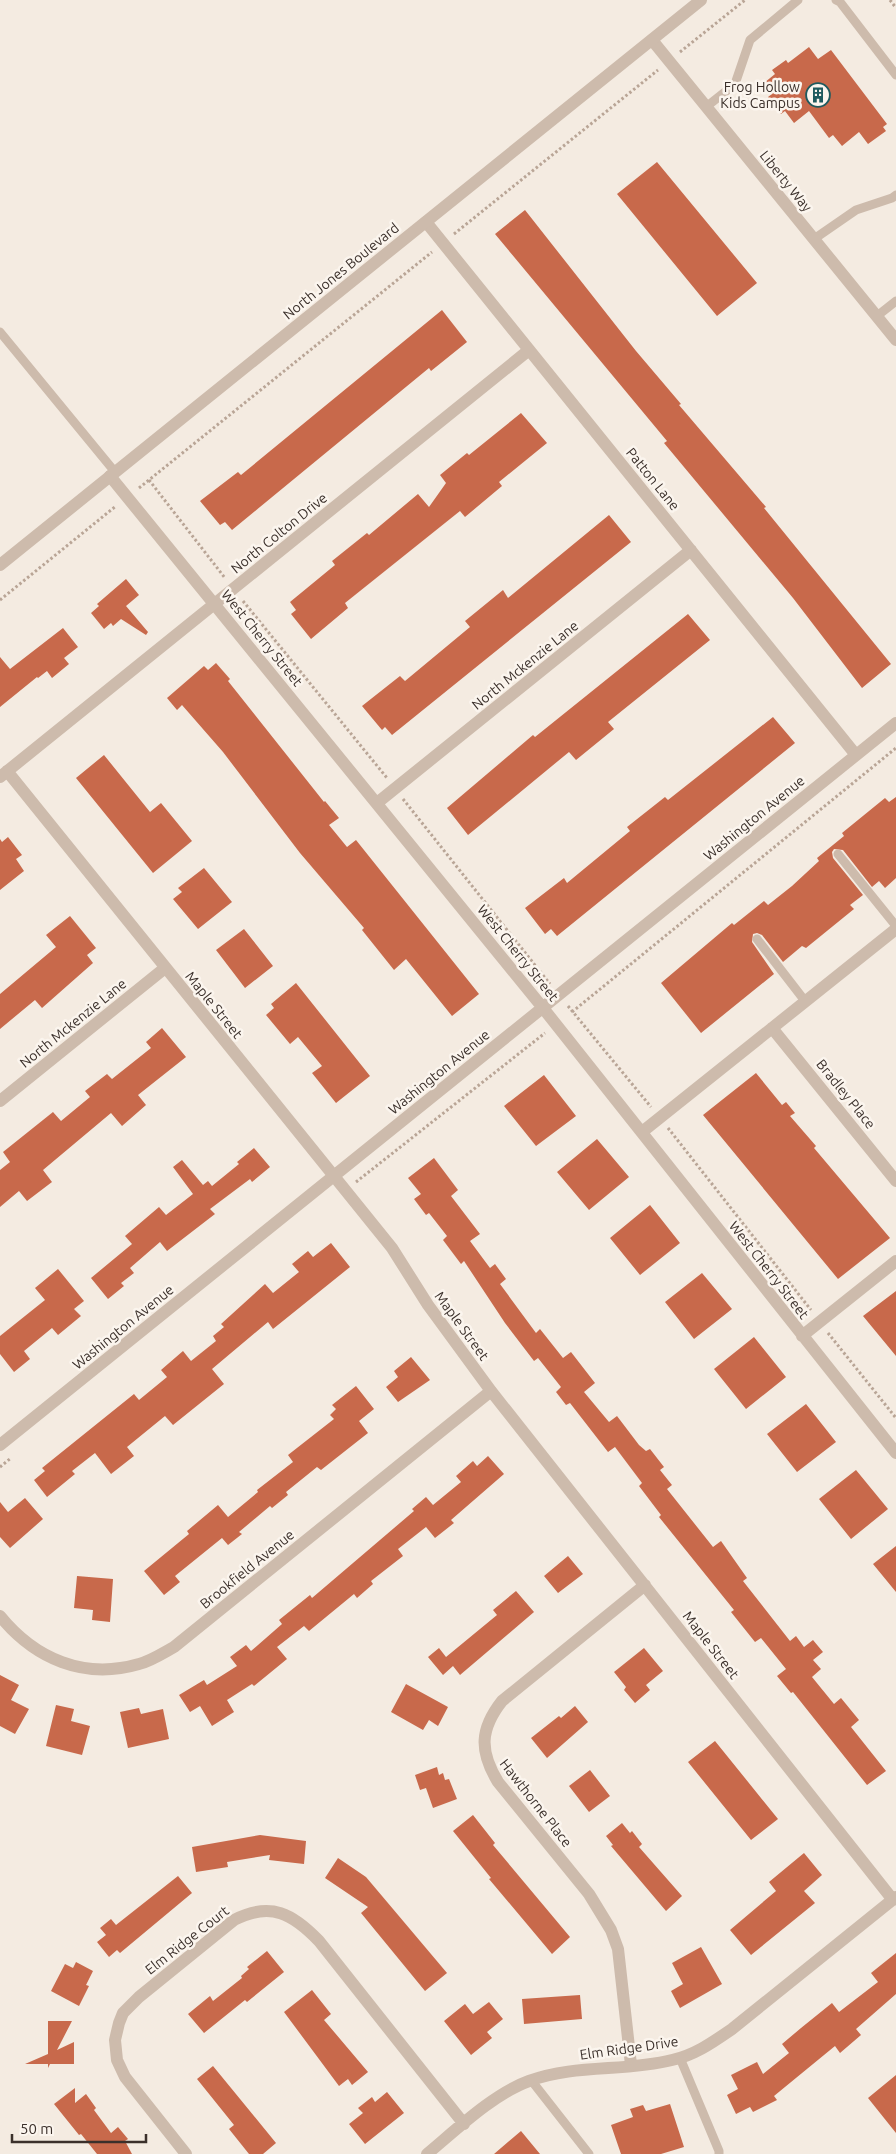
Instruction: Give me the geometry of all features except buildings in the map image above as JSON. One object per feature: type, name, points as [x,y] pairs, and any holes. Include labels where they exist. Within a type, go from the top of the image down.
[{"type":"street","name":"North Jones Boulevard","points":[[0,565],[701,0]]},
{"type":"street","name":"Liberty Way","points":[[652,40],[896,340]]},
{"type":"street","name":"Patton Lane","points":[[426,222],[856,755]]},
{"type":"street","name":"North Colton Drive","points":[[3,774],[529,350]]},
{"type":"street","name":"West Cherry Street","points":[[113,474],[128,497],[556,1024],[896,1453]]},
{"type":"street","name":"North Mckenzie Lane","points":[[377,803],[691,550]]},
{"type":"street","name":"Washington Avenue","points":[[0,1446],[896,723]]},
{"type":"street","name":"Maple Street","points":[[3,774],[165,968],[392,1248],[428,1305],[491,1391],[894,1898]]},
{"type":"street","points":[[642,1132],[896,927]]},
{"type":"street","name":"North Mckenzie Lane","points":[[0,1102],[165,968]]},
{"type":"street","name":"Bradley Place","points":[[772,1028],[896,1181]]},
{"type":"street","points":[[802,1336],[896,1260]]},
{"type":"street","name":"Brookfield Avenue","points":[[0,1616],[14,1633],[46,1656],[76,1667],[111,1670],[141,1664],[174,1647],[491,1391]]},
{"type":"street","name":"Hawthorne Place","points":[[631,2065],[618,1949],[612,1930],[589,1894],[498,1782],[487,1764],[485,1732],[491,1715],[502,1701],[645,1584]]},
{"type":"street","name":"Elm Ridge Drive","points":[[427,2154],[506,2092],[530,2080],[579,2070],[680,2058],[710,2044],[732,2029],[894,1898]]},
{"type":"street","name":"Elm Ridge Court","points":[[186,2154],[125,2077],[117,2060],[115,2040],[119,2023],[123,2013],[138,1997],[234,1920],[248,1913],[270,1911],[288,1915],[300,1922],[319,1941],[464,2124]]},
{"type":"lane","points":[[706,107],[735,84],[750,40],[798,0]]},
{"type":"lane","points":[[836,0],[840,2],[896,75]]},
{"type":"lane","points":[[814,239],[856,210],[892,198],[896,194]]},
{"type":"lane","points":[[877,316],[896,301]]},
{"type":"lane","points":[[0,332],[113,474]]},
{"type":"lane","points":[[838,854],[896,927]]},
{"type":"lane","points":[[757,940],[805,1001]]},
{"type":"lane","points":[[680,2058],[719,2154]]},
{"type":"lane","points":[[530,2080],[589,2154]]},
{"type":"path","points":[[0,600],[745,0]]},
{"type":"path","points":[[890,0],[896,8]]},
{"type":"path","points":[[149,480],[233,589],[660,1118],[896,1418]]},
{"type":"path","points":[[344,1189],[364,1178],[896,748]]},
{"type":"path","points":[[0,1467],[15,1454]]},
{"type":"place","name":"Frog Hollow Kids Campus","points":[[818,95]]}]
